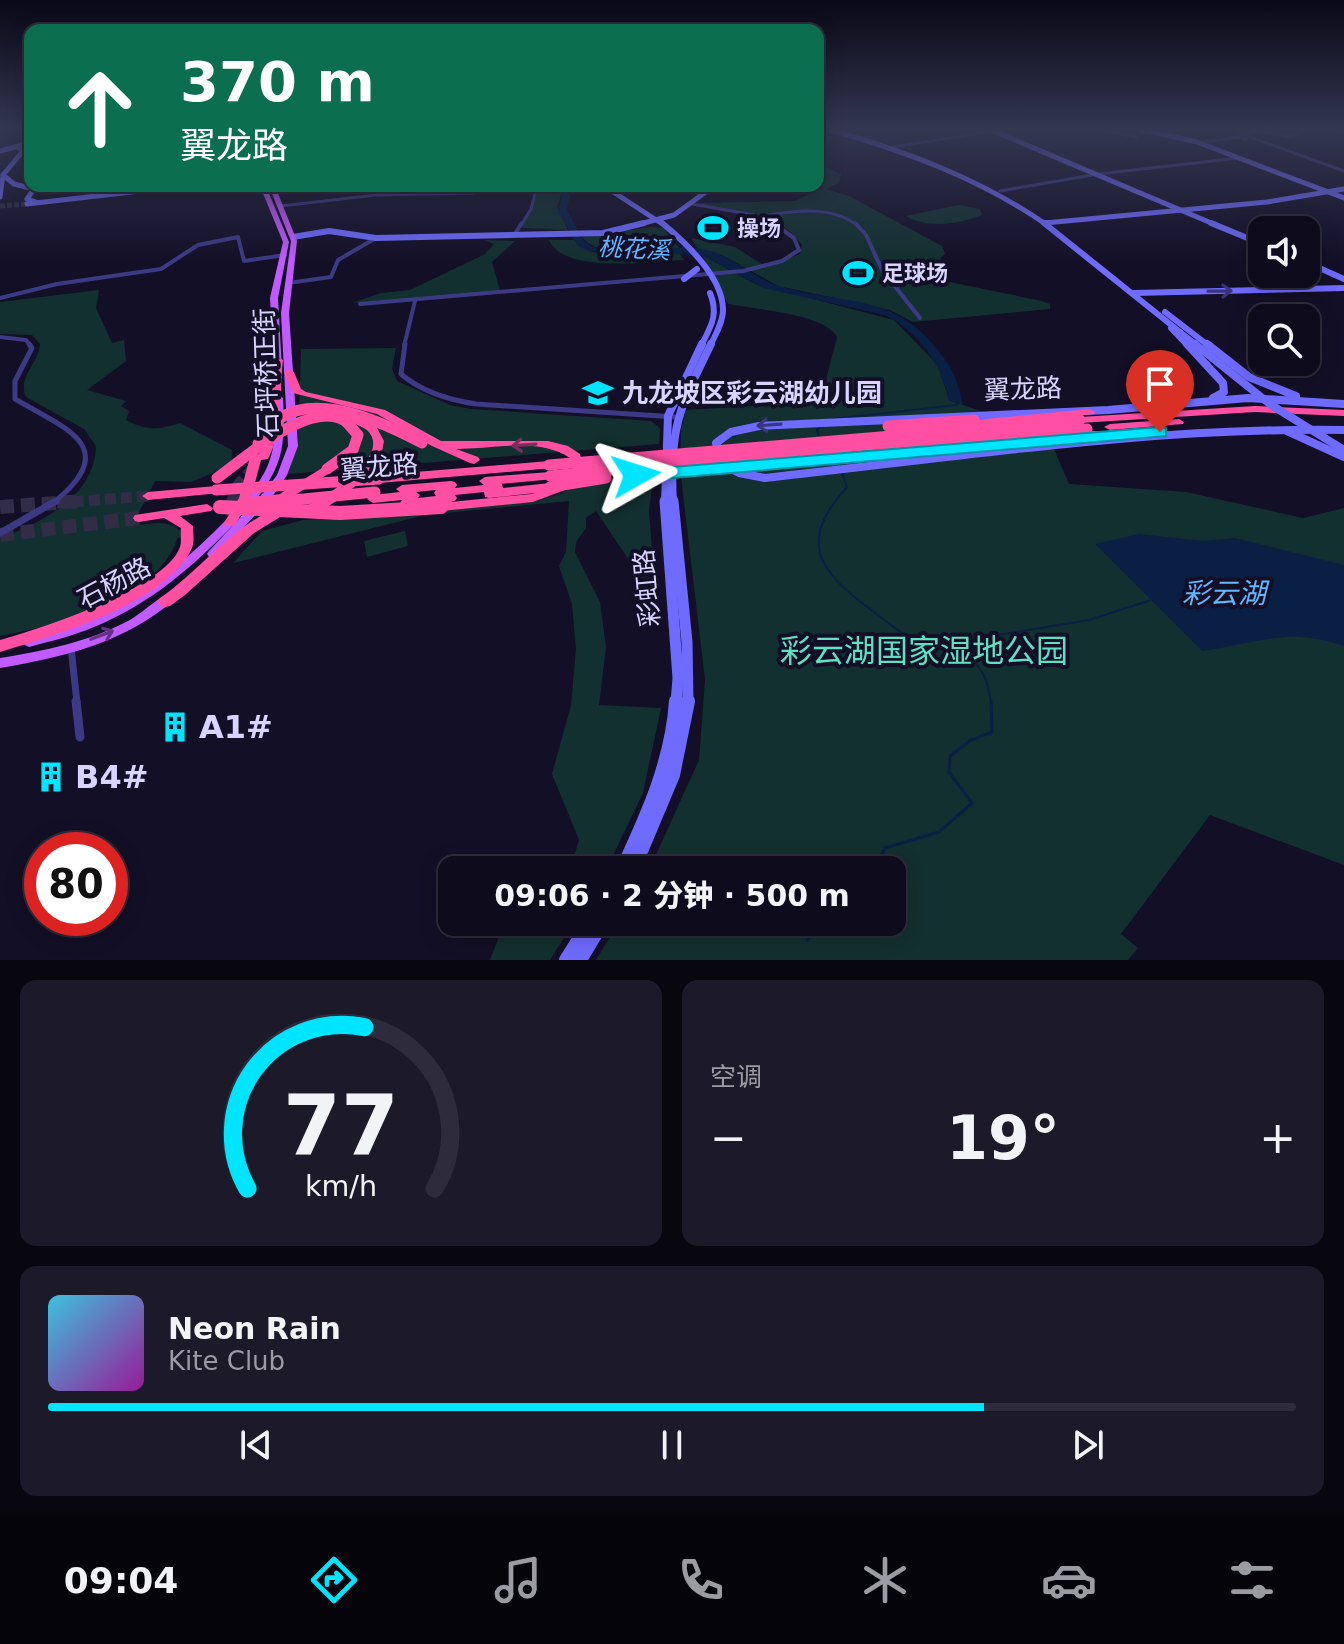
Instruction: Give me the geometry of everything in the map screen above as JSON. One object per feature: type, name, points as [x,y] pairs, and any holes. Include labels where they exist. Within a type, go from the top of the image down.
[{"type":"highway","points":[[230,523],[245,498],[273,432],[272,404],[278,360]]},
{"type":"highway","points":[[213,508],[340,513],[441,507],[543,496],[571,481],[579,462],[571,451],[546,443],[475,448],[429,442],[381,412],[310,397],[297,391],[289,372]]},
{"type":"highway","points":[[260,457],[258,442],[270,426],[296,413],[317,408],[363,415],[474,460],[550,474],[606,478],[821,458],[1030,444]]},
{"type":"highway","name":"翼龙路","points":[[550,474],[894,433],[1255,409],[1344,413]]},
{"type":"highway","points":[[1080,421],[1108,410]]},
{"type":"highway","points":[[287,514],[550,474],[1017,417],[1080,421],[1131,434]]},
{"type":"highway","points":[[894,433],[1017,417]]},
{"type":"highway","points":[[165,602],[204,574],[230,542],[278,499],[353,450],[358,435],[347,423],[327,418]]},
{"type":"highway","points":[[217,484],[277,433],[296,423],[348,418],[373,429],[379,444],[371,462],[335,498],[259,523],[230,542]]},
{"type":"highway","name":"翼龙路","points":[[139,518],[376,490],[818,450],[1080,421],[1239,418],[1344,421]]},
{"type":"highway","points":[[287,514],[376,490],[550,474]]},
{"type":"highway","name":"翼龙路","points":[[148,496],[174,494],[217,484],[376,490]]},
{"type":"highway","points":[[0,647],[95,615],[152,582],[181,554],[189,539],[187,526],[166,514]]},
{"type":"main road","points":[[958,174],[1048,223],[1202,208],[1312,191],[1343,193]]},
{"type":"main road","points":[[963,174],[1000,191],[1048,223],[1184,331],[1248,389],[1344,448]]},
{"type":"main road","points":[[1098,174],[1248,238]]},
{"type":"main road","points":[[1274,174],[1312,191],[1343,193]]},
{"type":"main road","points":[[0,197],[3,175]]},
{"type":"main road","points":[[3,175],[14,184],[24,186]]},
{"type":"main road","points":[[32,192],[27,199],[39,202]]},
{"type":"main road","points":[[27,204],[130,192]]},
{"type":"main road","name":"石坪桥正街","points":[[230,523],[259,491],[276,462],[281,437],[274,298],[285,255],[285,237],[266,192]]},
{"type":"main road","name":"石坪桥正街","points":[[230,542],[270,492],[288,461],[293,435],[285,316],[293,236],[275,192]]},
{"type":"main road","points":[[611,192],[669,228]]},
{"type":"main road","points":[[657,219],[699,192]]},
{"type":"main road","points":[[669,228],[669,220],[674,215],[707,192]]},
{"type":"main road","points":[[1163,201],[1167,208],[1163,212]]},
{"type":"main road","points":[[644,211],[660,212],[681,206]]},
{"type":"main road","points":[[1200,217],[1197,212],[1202,208]]},
{"type":"main road","points":[[639,225],[644,211]]},
{"type":"main road","points":[[293,236],[329,231],[376,238],[584,233],[639,225],[674,215]]},
{"type":"main road","points":[[639,225],[669,228]]},
{"type":"main road","name":"彩虹路","points":[[629,856],[656,797],[675,723],[678,678],[663,481],[672,417],[715,317],[714,300],[702,270],[669,228]]},
{"type":"main road","points":[[293,236],[334,230],[368,235],[560,234]]},
{"type":"main road","points":[[1320,268],[1344,278]]},
{"type":"main road","points":[[684,279],[702,270]]},
{"type":"main road","points":[[1138,293],[1342,288]]},
{"type":"main road","points":[[1163,314],[1249,377],[1285,393],[1313,400]]},
{"type":"main road","points":[[1163,314],[1223,383],[1221,395],[1199,403]]},
{"type":"main road","points":[[1108,410],[1248,398],[1344,404]]},
{"type":"main road","name":"彩虹路","points":[[639,856],[677,764],[686,717],[689,675],[672,481],[672,417]]},
{"type":"main road","name":"翼龙路","points":[[1080,421],[759,426],[722,437],[716,443],[715,452],[725,467],[735,473],[765,478],[1131,434],[1268,427],[1344,430]]},
{"type":"main road","points":[[1268,427],[1298,435],[1344,457]]},
{"type":"main road","name":"石杨路","points":[[0,647],[64,633],[122,611],[168,582],[230,523]]},
{"type":"main road","name":"石杨路","points":[[0,663],[71,647],[128,625],[165,602]]},
{"type":"main road","points":[[566,960],[581,936]]},
{"type":"main road","points":[[580,960],[595,936]]},
{"type":"street","points":[[1000,191],[1098,174]]},
{"type":"street","points":[[281,206],[376,195],[478,192]]},
{"type":"street","points":[[516,232],[531,209],[535,192]]},
{"type":"street","points":[[692,204],[763,216],[822,212],[857,225],[881,269],[908,296],[920,318]]},
{"type":"street","points":[[702,270],[762,266],[790,257],[799,250],[796,240],[763,216]]},
{"type":"street","points":[[0,298],[57,284],[161,269],[198,245],[238,237],[244,261],[285,255]]},
{"type":"street","points":[[288,283],[331,277],[338,260],[376,238]]},
{"type":"street","points":[[360,304],[684,279]]},
{"type":"street","points":[[415,301],[400,364],[401,374],[412,382],[453,400],[476,404],[672,417]]},
{"type":"street","points":[[0,337],[21,338],[32,348],[15,381],[15,399],[79,436],[86,444],[87,454],[76,480],[57,502],[26,523],[0,533]]},
{"type":"street","points":[[71,647],[80,737]]},
{"type":"green space","points":[[824,174],[841,174],[839,183],[826,189],[849,196],[942,246],[945,254],[941,257],[942,276],[950,282],[1042,301],[1050,304],[1050,309],[913,322],[890,310],[778,286],[724,256],[698,249],[691,238],[735,247],[767,267],[800,254],[802,245],[792,233],[768,219],[698,203],[794,201],[808,195],[804,192],[824,192]]},
{"type":"green space","points":[[537,192],[562,192],[557,207],[568,230],[522,228]]},
{"type":"green space","points":[[958,205],[980,209],[982,215],[944,224],[924,223],[906,216]]},
{"type":"green space","points":[[663,228],[679,248],[613,251],[590,244],[582,237]]},
{"type":"green space","points":[[484,240],[515,241],[492,262],[500,291],[352,303],[381,293],[410,290],[485,254],[494,244]]},
{"type":"green space","points":[[549,240],[574,240],[589,251],[603,254],[679,253],[684,260],[610,264],[590,262],[558,251]]},
{"type":"green space","name":"彩云湖国家湿地公园","points":[[702,255],[755,284],[894,320],[938,365],[949,400],[1048,435],[1069,484],[1186,492],[1303,518],[1344,508],[1344,865],[1210,815],[1121,934],[1138,948],[1128,960],[596,960],[611,936],[906,936],[906,856],[655,856],[699,760],[705,680],[680,468],[681,430],[686,410],[780,403],[814,394],[824,387],[837,337],[830,329],[805,318],[728,304]]},
{"type":"green space","points":[[99,290],[96,308],[112,343],[124,340],[126,361],[87,390],[126,401],[121,406],[129,411],[126,420],[133,424],[153,428],[180,423],[232,450],[231,465],[191,482],[155,481],[132,526],[167,524],[183,536],[177,539],[166,560],[149,578],[102,606],[48,625],[0,636],[0,538],[48,516],[76,494],[93,464],[96,446],[84,429],[26,397],[24,383],[40,344],[32,335],[0,334],[0,302]]},
{"type":"green space","points":[[396,348],[392,369],[397,381],[450,405],[651,421],[660,428],[659,444],[287,474],[298,443],[301,349]]},
{"type":"green space","points":[[654,470],[649,511],[655,587],[643,581],[596,511],[586,518],[586,528],[576,542],[575,552],[600,602],[606,647],[599,705],[661,708],[643,793],[613,856],[574,856],[579,840],[552,774],[571,705],[576,649],[572,604],[559,566],[566,552],[569,501],[425,515],[233,563],[262,531],[303,520],[538,501],[563,493],[583,478]]},
{"type":"green space","points":[[405,531],[408,546],[367,557],[364,541]]},
{"type":"green space","points":[[499,936],[565,936],[550,960],[490,960]]},
{"type":"water","points":[[563,192],[571,192],[567,210],[583,240],[592,247],[619,251],[702,249],[779,286],[860,302],[897,315],[914,326],[943,357],[955,377],[963,405],[949,400],[941,374],[927,350],[908,330],[885,315],[763,288],[702,255],[589,251],[578,246],[558,211]]},
{"type":"water","name":"彩云湖","points":[[1139,534],[1204,541],[1235,538],[1344,565],[1344,646],[1324,640],[1289,637],[1202,651],[1095,544]]},
{"type":"waterway","points":[[832,419],[957,405],[956,401]]},
{"type":"waterway","points":[[819,438],[817,429],[820,427]]},
{"type":"waterway","points":[[842,473],[847,487],[822,523],[819,539],[820,554],[827,567],[852,595],[907,636],[921,644],[960,653],[972,660],[986,680],[991,703]]},
{"type":"waterway","points":[[968,654],[998,635],[1089,620],[1151,600]]},
{"type":"waterway","points":[[881,856],[885,848],[939,832],[972,803],[949,772],[950,756],[971,740],[992,732],[991,701]]},
{"type":"waterway","points":[[807,940],[811,936]]},
{"type":"tunnel","points":[[0,206],[27,204]]},
{"type":"tunnel","points":[[231,503],[238,485],[256,465]]},
{"type":"tunnel","points":[[70,502],[148,496]]},
{"type":"tunnel","points":[[70,502],[84,501]]},
{"type":"tunnel","points":[[0,507],[70,502]]},
{"type":"tunnel","points":[[57,503],[70,502]]},
{"type":"tunnel","points":[[231,503],[231,510],[237,514]]},
{"type":"tunnel","points":[[0,535],[139,518]]},
{"type":"place","name":"操场","points":[[713,228]]},
{"type":"place","name":"足球场","points":[[858,273]]},
{"type":"place","name":"九龙坡区彩云湖幼儿园","points":[[598,393]]},
{"type":"place","name":"A1#","points":[[175,727]]},
{"type":"place","name":"B4#","points":[[51,777]]},
{"type":"route","points":[[636,475],[1160,432]]},
{"type":"water label","name":"桃花溪","points":[[634,249]]}]
